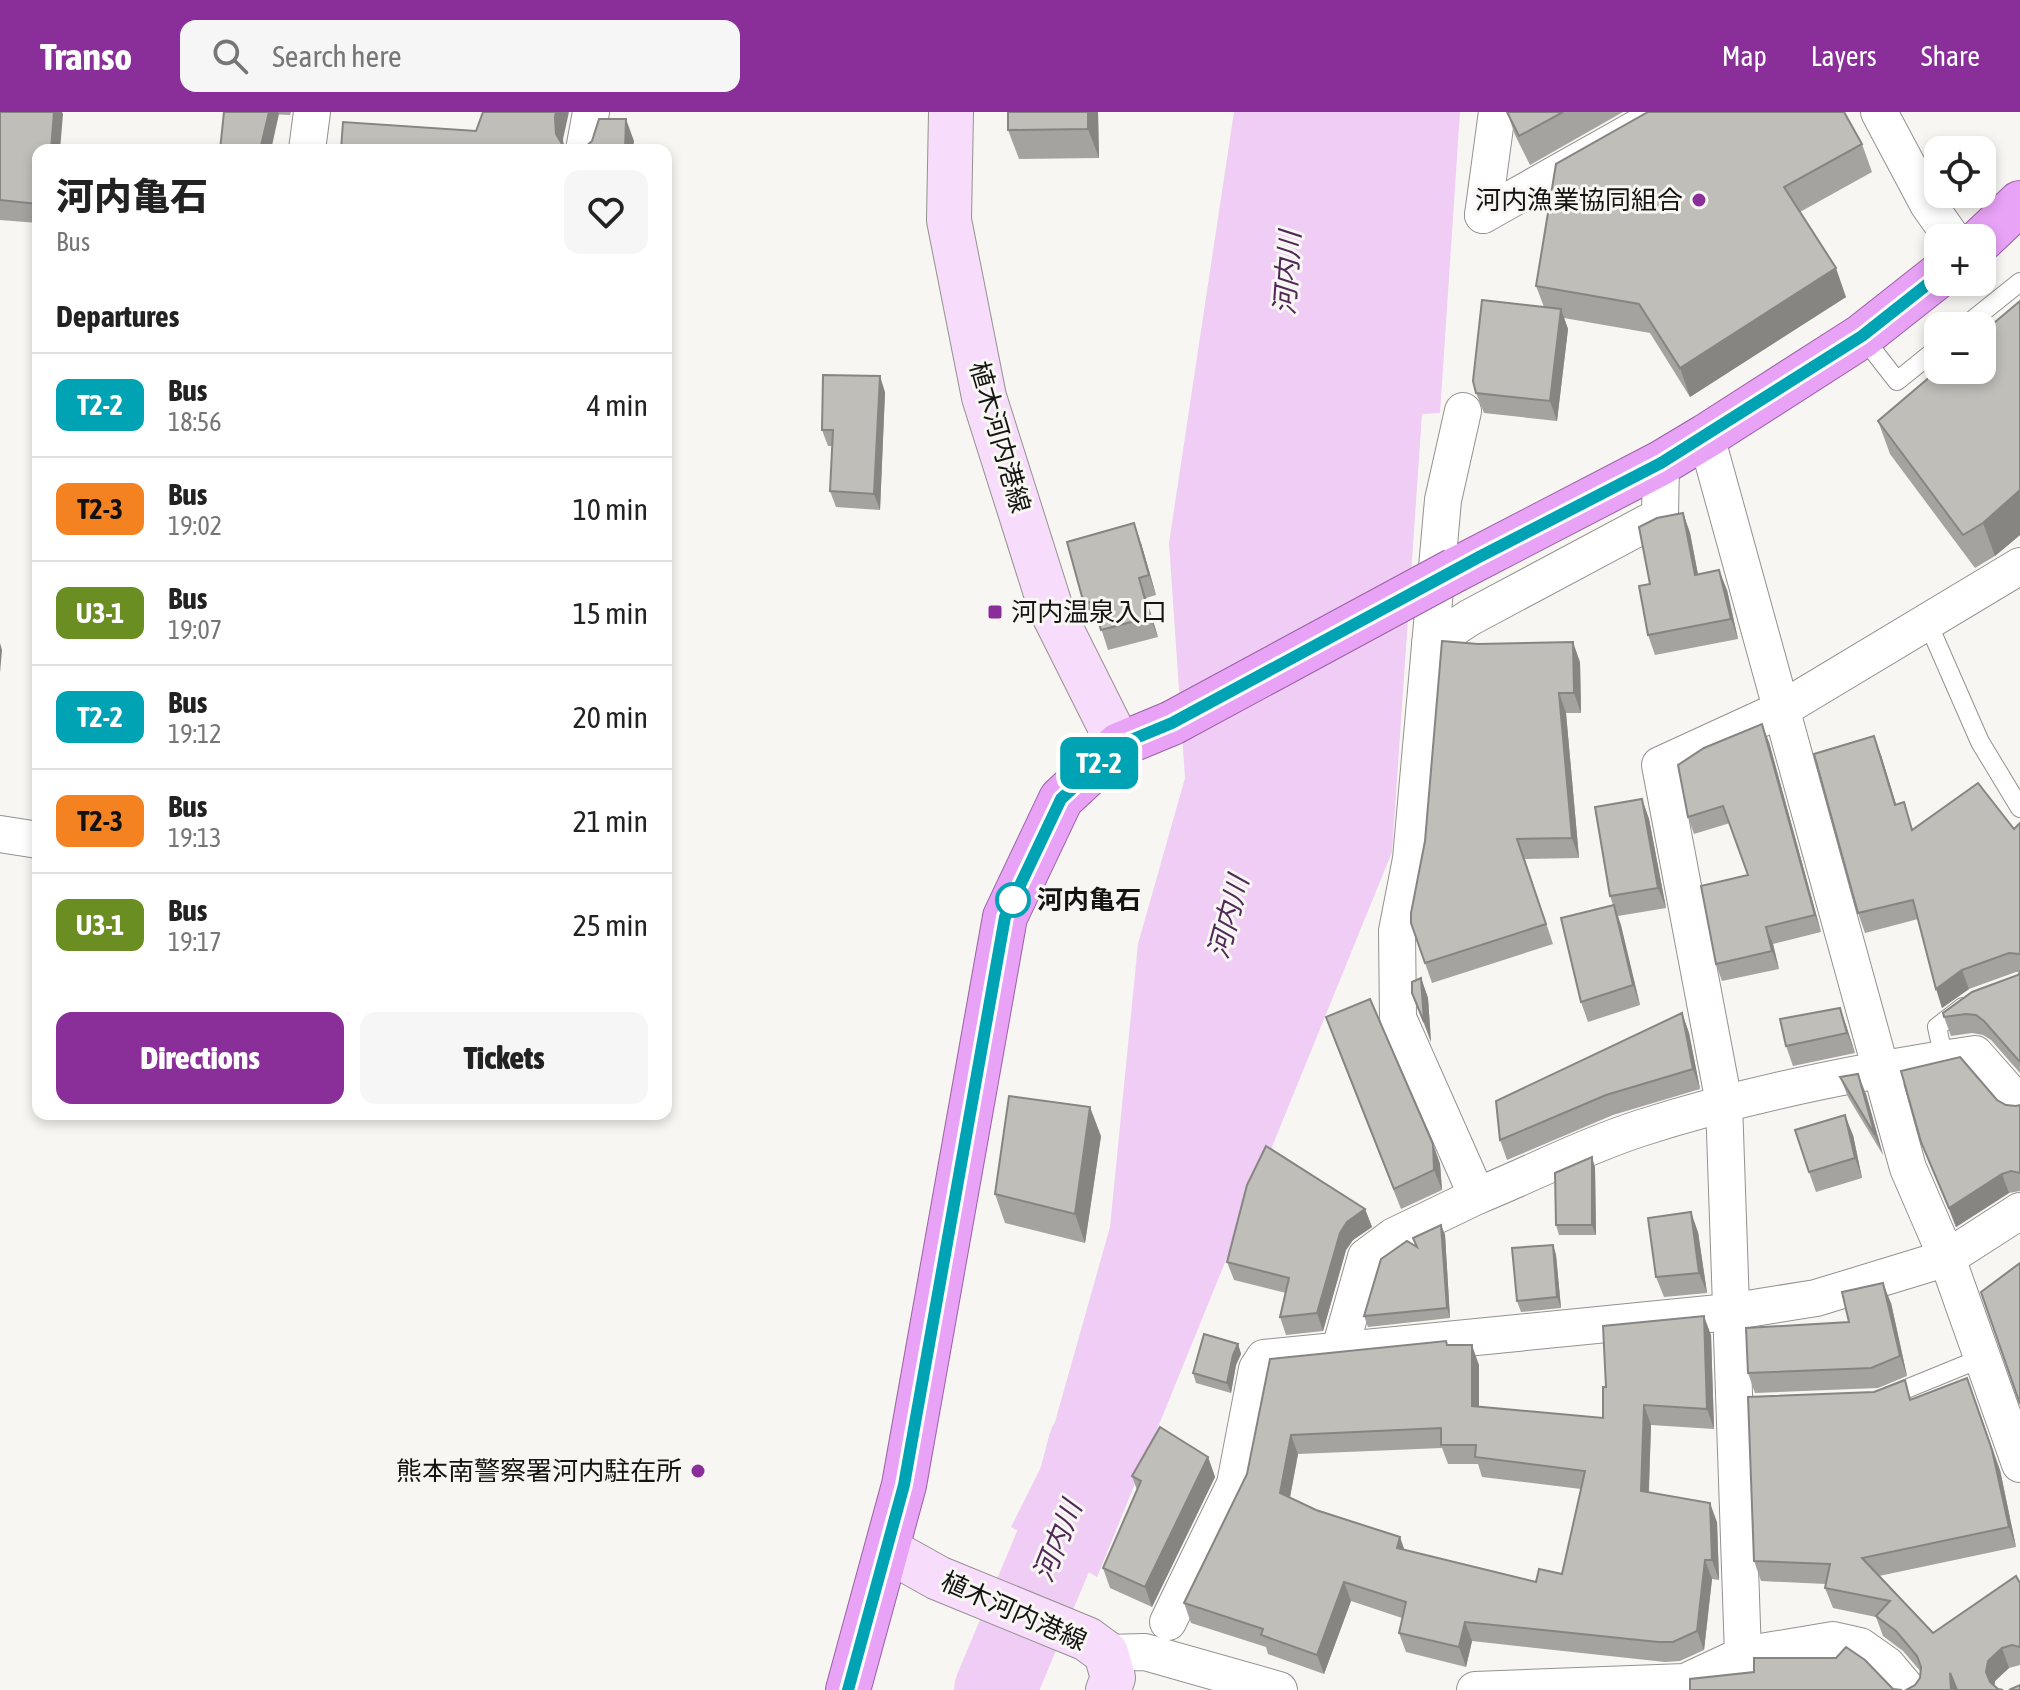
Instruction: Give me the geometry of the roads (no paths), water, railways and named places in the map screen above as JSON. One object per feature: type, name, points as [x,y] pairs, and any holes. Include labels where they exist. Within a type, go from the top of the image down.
[{"type":"highway","points":[[1996,226],[2020,203]]},
{"type":"highway","points":[[848,1690],[904,1485],[1005,917],[1061,799],[1119,745],[1172,723],[1661,463],[1862,336],[1924,287]]},
{"type":"main road","name":"植木河内港線","points":[[950,113],[949,220],[984,397],[1051,609],[1119,745]]},
{"type":"main road","name":"植木河内港線","points":[[888,1550],[1100,1661]]},
{"type":"street","points":[[308,144],[312,112]]},
{"type":"street","points":[[585,144],[591,112]]},
{"type":"street","points":[[1497,112],[1483,215],[1666,112]]},
{"type":"street","points":[[1879,112],[1928,204],[1942,224]]},
{"type":"street","points":[[1463,411],[1443,500],[1411,859],[1397,931],[1398,1018],[1477,1196]]},
{"type":"street","points":[[1706,436],[1908,1168],[1947,1258],[2020,1464]]},
{"type":"street","points":[[1430,644],[1469,618],[1660,516],[1661,463]]},
{"type":"street","points":[[1743,1655],[1740,1406],[1729,1312],[1724,1103],[1660,765],[1782,709],[2020,566]]},
{"type":"street","points":[[0,834],[32,839]]},
{"type":"street","points":[[1340,1349],[1366,1257],[1394,1236],[1477,1196],[1638,1129],[1724,1103],[1879,1069],[1975,1054],[2018,1099]]},
{"type":"street","points":[[1168,1622],[1235,1484],[1257,1369],[1264,1358],[1729,1312],[1816,1298],[1947,1258],[2019,1213]]},
{"type":"street","points":[[1475,1690],[1632,1687],[1685,1682],[1743,1655],[1833,1640],[1860,1646],[1887,1665],[1908,1690]]},
{"type":"street","points":[[1100,1661],[1145,1652],[1279,1690]]},
{"type":"lane","points":[[1982,312],[2020,282]]},
{"type":"lane","points":[[1862,336],[1897,381],[1924,359]]},
{"type":"lane","points":[[1927,621],[1980,742],[2020,808]]},
{"type":"lane","points":[[1944,1059],[1937,1027],[1973,1000],[1985,996]]},
{"type":"lane","points":[[1866,1400],[1881,1400],[1982,1358]]},
{"type":"water","points":[[1234,112],[1460,112],[1440,413],[1422,414],[1392,852],[1097,1577],[1011,1527],[1044,1461],[1110,1227],[1138,944],[1185,778],[1169,543]]},
{"type":"waterway","name":"河内川","points":[[995,1690],[1075,1499],[1089,1445]]},
{"type":"place","name":"河内漁業協同組合","points":[[1699,200]]},
{"type":"place","name":"河内温泉入口","points":[[995,612]]},
{"type":"place","name":"河内亀石","points":[[1013,900]]},
{"type":"place","name":"熊本南警察署河内駐在所","points":[[698,1471]]}]
